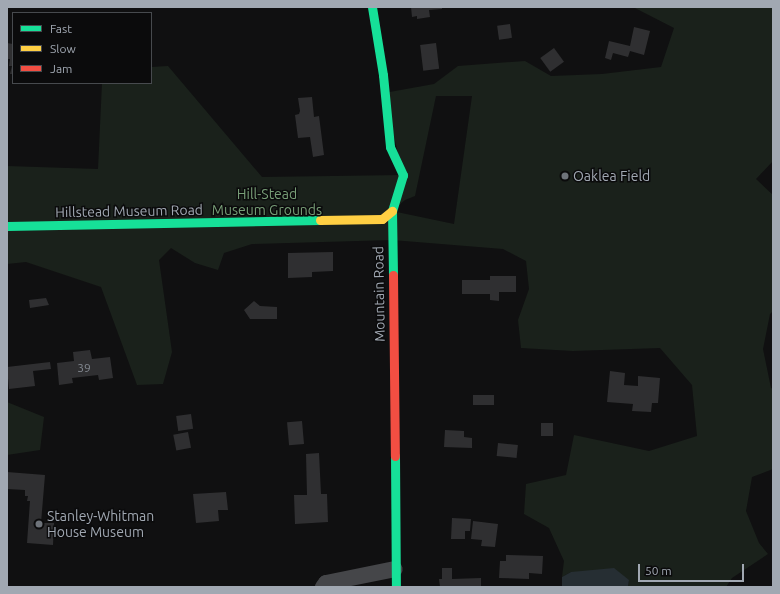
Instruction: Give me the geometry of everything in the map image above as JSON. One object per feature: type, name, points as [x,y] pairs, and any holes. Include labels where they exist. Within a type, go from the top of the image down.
[{"type":"street","name":"Mountain Road","points":[[372,7],[382,75],[390,147],[403,175],[392,211],[396,587]]},
{"type":"street","name":"Hillstead Museum Road","points":[[7,226],[382,219],[392,211]]},
{"type":"street","points":[[323,587],[326,583],[395,570]]},
{"type":"green space","name":"Hill-Stead Museum Grounds","points":[[633,7],[773,7],[773,161],[756,179],[773,195],[773,311],[770,314],[763,349],[771,388],[773,389],[773,469],[752,477],[746,511],[759,543],[768,554],[732,578],[726,587],[628,587],[629,580],[571,572],[562,577],[564,561],[549,528],[524,514],[526,484],[566,475],[574,435],[649,451],[697,436],[692,385],[660,348],[573,351],[521,348],[518,320],[529,289],[526,261],[503,249],[392,240],[252,244],[224,253],[218,270],[195,263],[171,248],[159,260],[172,352],[163,384],[137,385],[101,287],[26,262],[7,264],[7,166],[98,169],[102,84],[152,84],[152,67],[168,66],[262,177],[403,175],[384,93],[434,84],[458,66],[525,61],[551,76],[602,74],[661,67],[674,28]],"holes":[[[436,96],[472,96],[454,224],[392,211],[405,200],[415,196]]]},
{"type":"green space","points":[[7,402],[44,417],[40,450],[7,455]]},
{"type":"shaded area","points":[[614,568],[629,580],[628,587],[562,587],[562,577],[571,572]]},
{"type":"building","points":[[411,7],[442,7],[442,9],[429,10],[430,17],[417,19],[417,16],[412,17]]},
{"type":"building","points":[[510,24],[512,38],[499,40],[497,26]]},
{"type":"building","points":[[634,27],[650,31],[644,55],[630,51],[628,57],[613,53],[611,60],[605,58],[609,41],[630,46]]},
{"type":"building","points":[[7,43],[12,44],[12,66],[9,66],[10,59],[7,59]]},
{"type":"building","points":[[436,43],[439,69],[423,71],[420,45]]},
{"type":"building","points":[[554,48],[564,62],[550,72],[540,58]]},
{"type":"building","points":[[312,97],[314,117],[319,116],[324,155],[313,157],[310,137],[298,138],[295,115],[299,114],[300,111],[298,98]]},
{"type":"building","points":[[333,252],[333,271],[312,272],[312,277],[288,278],[288,253]]},
{"type":"building","points":[[490,276],[516,276],[516,292],[499,292],[499,301],[490,300],[490,294],[462,294],[462,280],[490,280]]},
{"type":"building","points":[[46,298],[49,305],[30,308],[29,300]]},
{"type":"building","points":[[254,301],[260,306],[277,307],[277,319],[250,319],[244,310]]},
{"type":"building","points":[[90,350],[92,359],[110,357],[113,378],[99,380],[98,375],[72,378],[73,383],[59,385],[57,363],[74,361],[73,352]]},
{"type":"building","points":[[50,362],[51,369],[33,371],[35,386],[9,389],[7,367]]},
{"type":"building","points":[[610,371],[625,373],[624,385],[638,386],[638,376],[660,378],[658,403],[652,403],[651,412],[632,411],[633,404],[607,402]]},
{"type":"building","points":[[473,395],[494,395],[494,405],[473,405]]},
{"type":"building","points":[[191,414],[193,429],[178,431],[176,416]]},
{"type":"building","points":[[302,421],[304,444],[289,445],[287,422]]},
{"type":"building","points":[[541,423],[553,423],[553,436],[541,436]]},
{"type":"building","points":[[445,430],[464,431],[464,437],[472,438],[472,448],[444,447]]},
{"type":"building","points":[[188,432],[191,448],[176,451],[173,435]]},
{"type":"building","points":[[498,443],[518,445],[517,458],[497,456]]},
{"type":"building","points":[[319,453],[321,494],[327,494],[328,522],[295,524],[294,495],[307,495],[306,454]]},
{"type":"building","points":[[7,472],[45,475],[41,523],[54,523],[53,545],[27,543],[30,501],[27,501],[28,496],[25,496],[25,490],[7,489]]},
{"type":"building","points":[[226,492],[228,510],[218,510],[219,521],[196,523],[193,494]]},
{"type":"building","points":[[452,518],[471,519],[470,531],[465,531],[465,539],[451,539]]},
{"type":"building","points":[[473,521],[498,524],[495,547],[481,546],[482,540],[471,539]]},
{"type":"building","points":[[506,555],[543,556],[542,574],[529,573],[529,579],[499,578],[500,561],[506,561]]},
{"type":"building","points":[[442,568],[452,568],[452,579],[481,578],[481,587],[440,587],[439,579],[442,579]]},
{"type":"traffic: fast","points":[[372,7],[383,75],[390,147],[403,175],[392,211],[393,275]]},
{"type":"traffic: fast","points":[[7,226],[320,220]]},
{"type":"traffic: fast","points":[[395,456],[396,587]]},
{"type":"traffic: slow","points":[[320,220],[382,219],[392,211]]},
{"type":"traffic: jam","points":[[393,275],[395,456]]},
{"type":"place","name":"Oaklea Field","points":[[565,176]]},
{"type":"place","name":"Stanley-Whitman House Museum","points":[[39,524]]}]
